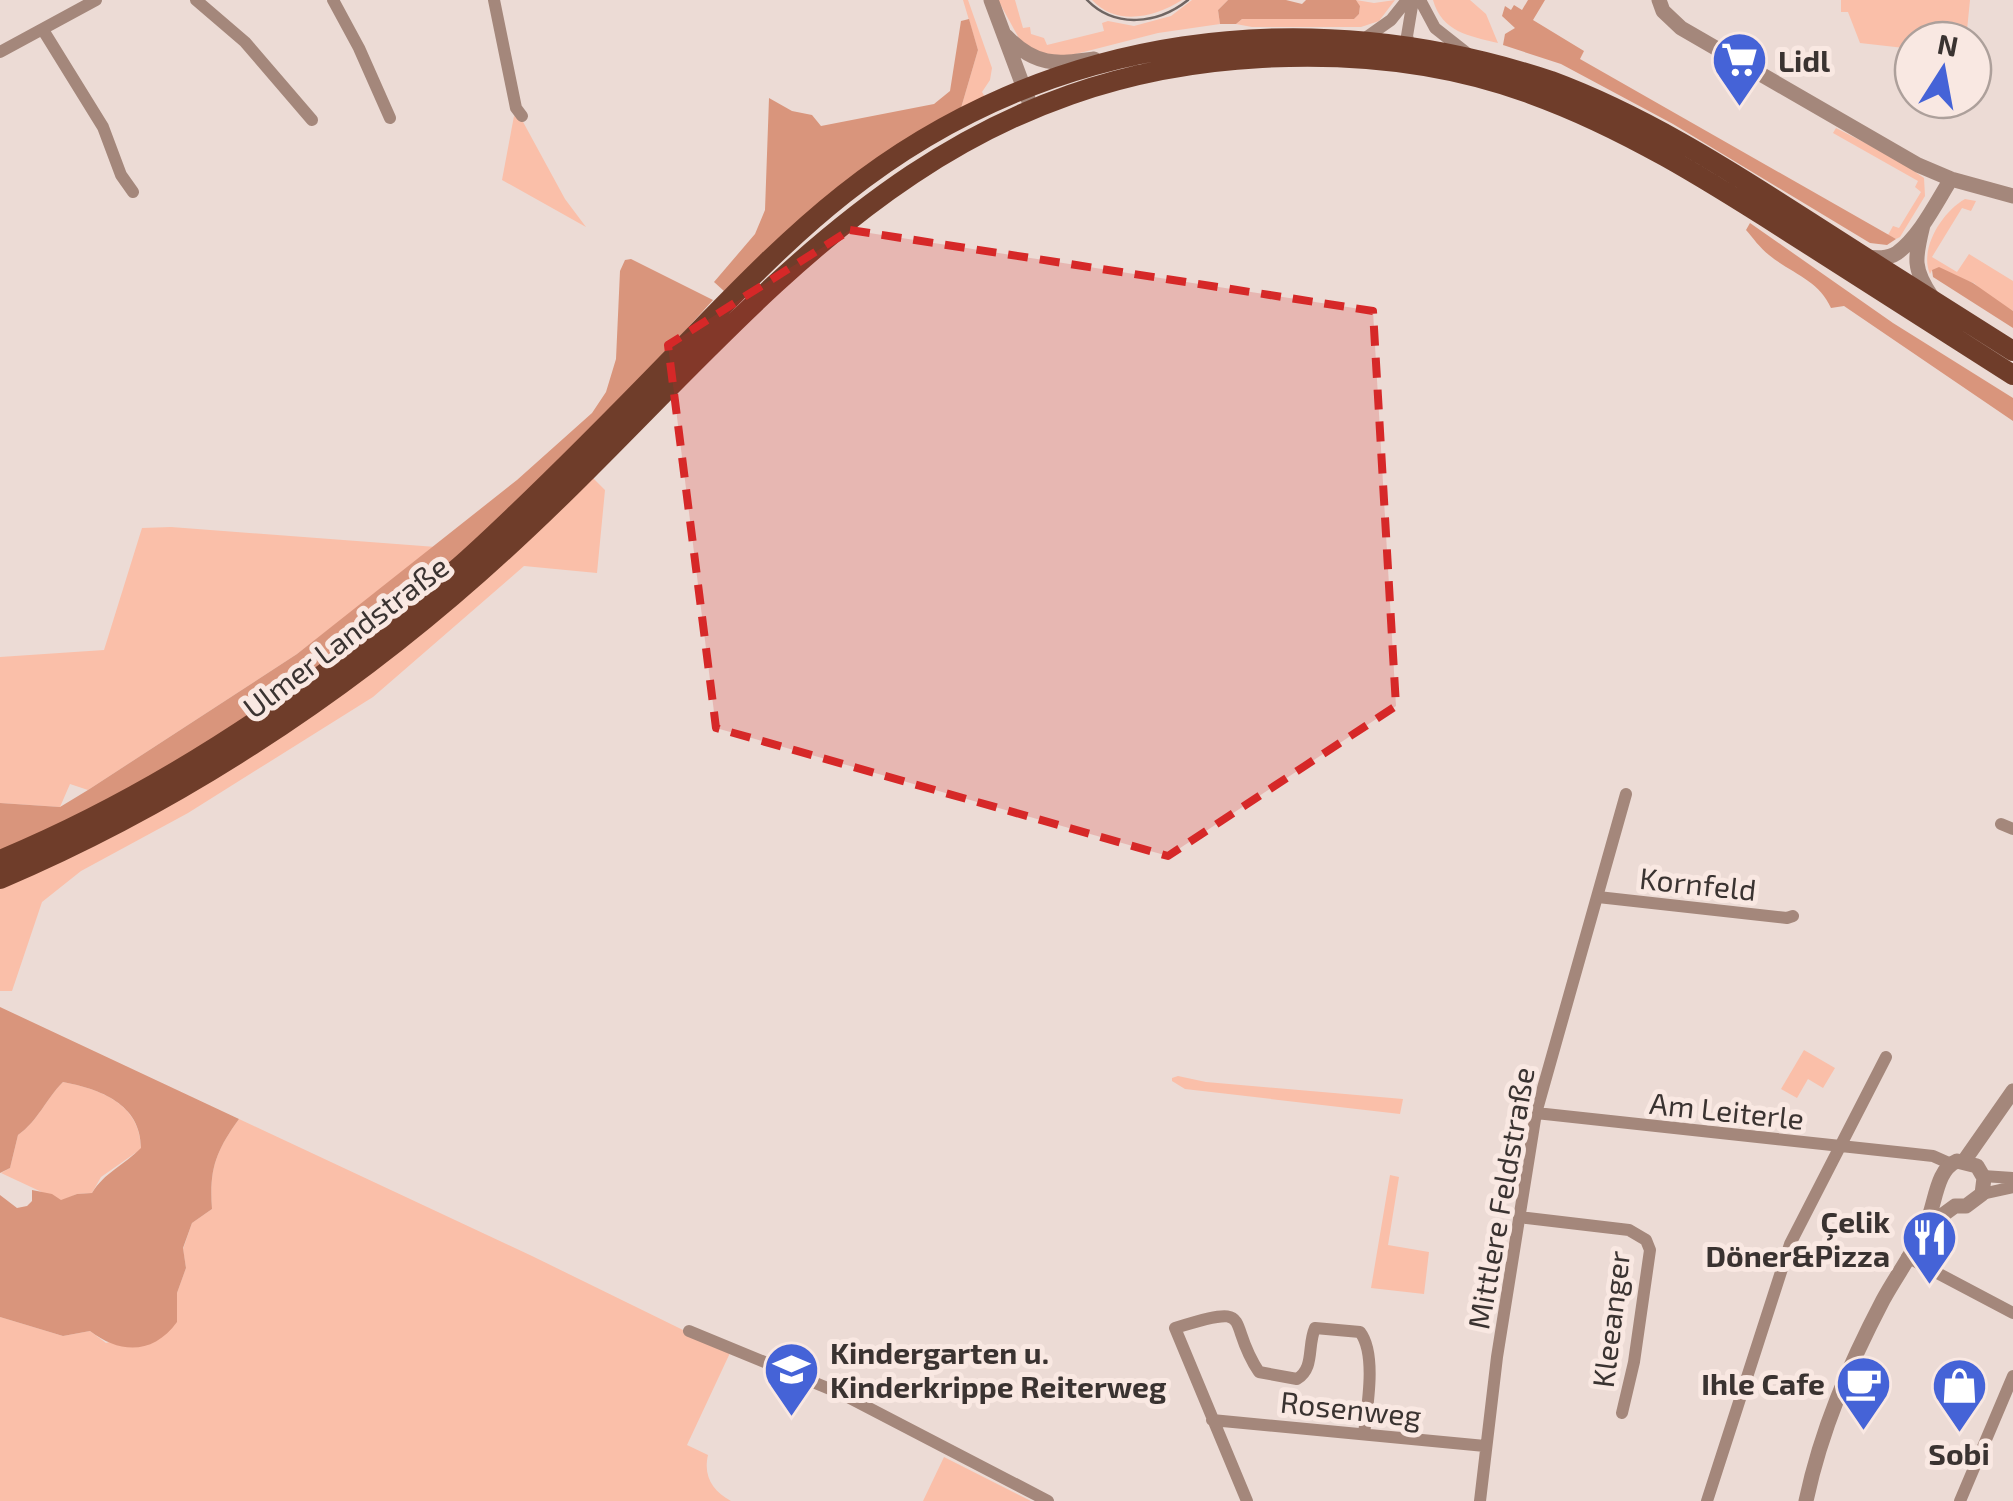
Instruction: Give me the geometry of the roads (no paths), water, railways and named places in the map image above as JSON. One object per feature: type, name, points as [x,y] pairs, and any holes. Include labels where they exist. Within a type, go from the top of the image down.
[{"type":"main road","points":[[0,860],[179,770],[327,673],[463,564],[736,306],[846,192],[924,140],[1024,87],[1103,58],[1182,40],[1308,34],[1367,37],[1470,56],[1572,88],[1752,185],[2013,351]]},
{"type":"main road","points":[[736,306],[909,175],[962,141],[1032,108],[1143,75],[1224,60],[1328,56],[1416,64],[1530,93],[1626,134],[1740,200],[2013,375]]},
{"type":"main road","name":"Ulmer Landstraße","points":[[0,879],[195,781],[344,682],[479,573],[678,375],[736,306]]},
{"type":"street","points":[[0,52],[96,0]]},
{"type":"street","points":[[196,0],[245,42],[312,120]]},
{"type":"street","points":[[333,0],[390,118]]},
{"type":"street","points":[[494,0],[516,108],[522,116]]},
{"type":"street","points":[[991,0],[1032,108]]},
{"type":"street","points":[[1367,37],[1413,0]]},
{"type":"street","points":[[1413,0],[1409,44],[1416,64]]},
{"type":"street","points":[[1413,0],[1435,28],[1470,56]]},
{"type":"street","points":[[1659,0],[1664,12],[1681,28],[1918,164],[1951,179],[2013,196]]},
{"type":"street","points":[[43,30],[103,128],[133,192]]},
{"type":"street","points":[[1004,33],[1017,47],[1054,64],[1103,58]]},
{"type":"street","points":[[1865,257],[1896,254],[1924,221],[1951,179]]},
{"type":"street","points":[[1924,221],[1916,270],[1938,304]]},
{"type":"street","name":"Mittlere Feldstraße","points":[[1480,1501],[1536,1113],[1626,794]]},
{"type":"street","name":"Kornfeld","points":[[1598,897],[1793,916]]},
{"type":"street","points":[[1706,1501],[1790,1244],[1886,1057]]},
{"type":"street","points":[[1955,1206],[1943,1196],[2013,1091]]},
{"type":"street","name":"Am Leiterle","points":[[1536,1113],[1934,1156],[1959,1172],[2013,1178]]},
{"type":"street","points":[[1959,1172],[1982,1194]]},
{"type":"street","points":[[1806,1501],[1824,1429],[1850,1365],[1959,1172]]},
{"type":"street","points":[[1925,1228],[1955,1206],[1975,1202],[1982,1194],[2013,1188]]},
{"type":"street","name":"Kleeanger","points":[[1519,1217],[1629,1230],[1646,1240],[1650,1250],[1646,1284],[1622,1413]]},
{"type":"street","points":[[1907,1258],[2013,1313]]},
{"type":"street","points":[[1247,1501],[1175,1328],[1218,1315],[1234,1318],[1259,1372],[1296,1379],[1306,1373],[1315,1328],[1360,1332],[1365,1338],[1370,1384],[1364,1434]]},
{"type":"street","points":[[689,1331],[842,1394],[1048,1501]]},
{"type":"street","points":[[1960,1501],[2013,1376]]},
{"type":"street","name":"Rosenweg","points":[[1212,1420],[1485,1446]]},
{"type":"tram line","points":[[1087,0],[1110,16],[1137,20],[1164,14],[1188,0]]},
{"type":"place","name":"Lidl","points":[[1739,109]]},
{"type":"place","name":"Çelik Döner&Pizza","points":[[1929,1287]]},
{"type":"place","name":"Kindergarten u. Kinderkrippe Reiterweg","points":[[791,1418]]},
{"type":"place","name":"Ihle Cafe","points":[[1864,1432]]},
{"type":"place","name":"Sobi","points":[[1959,1434]]}]
